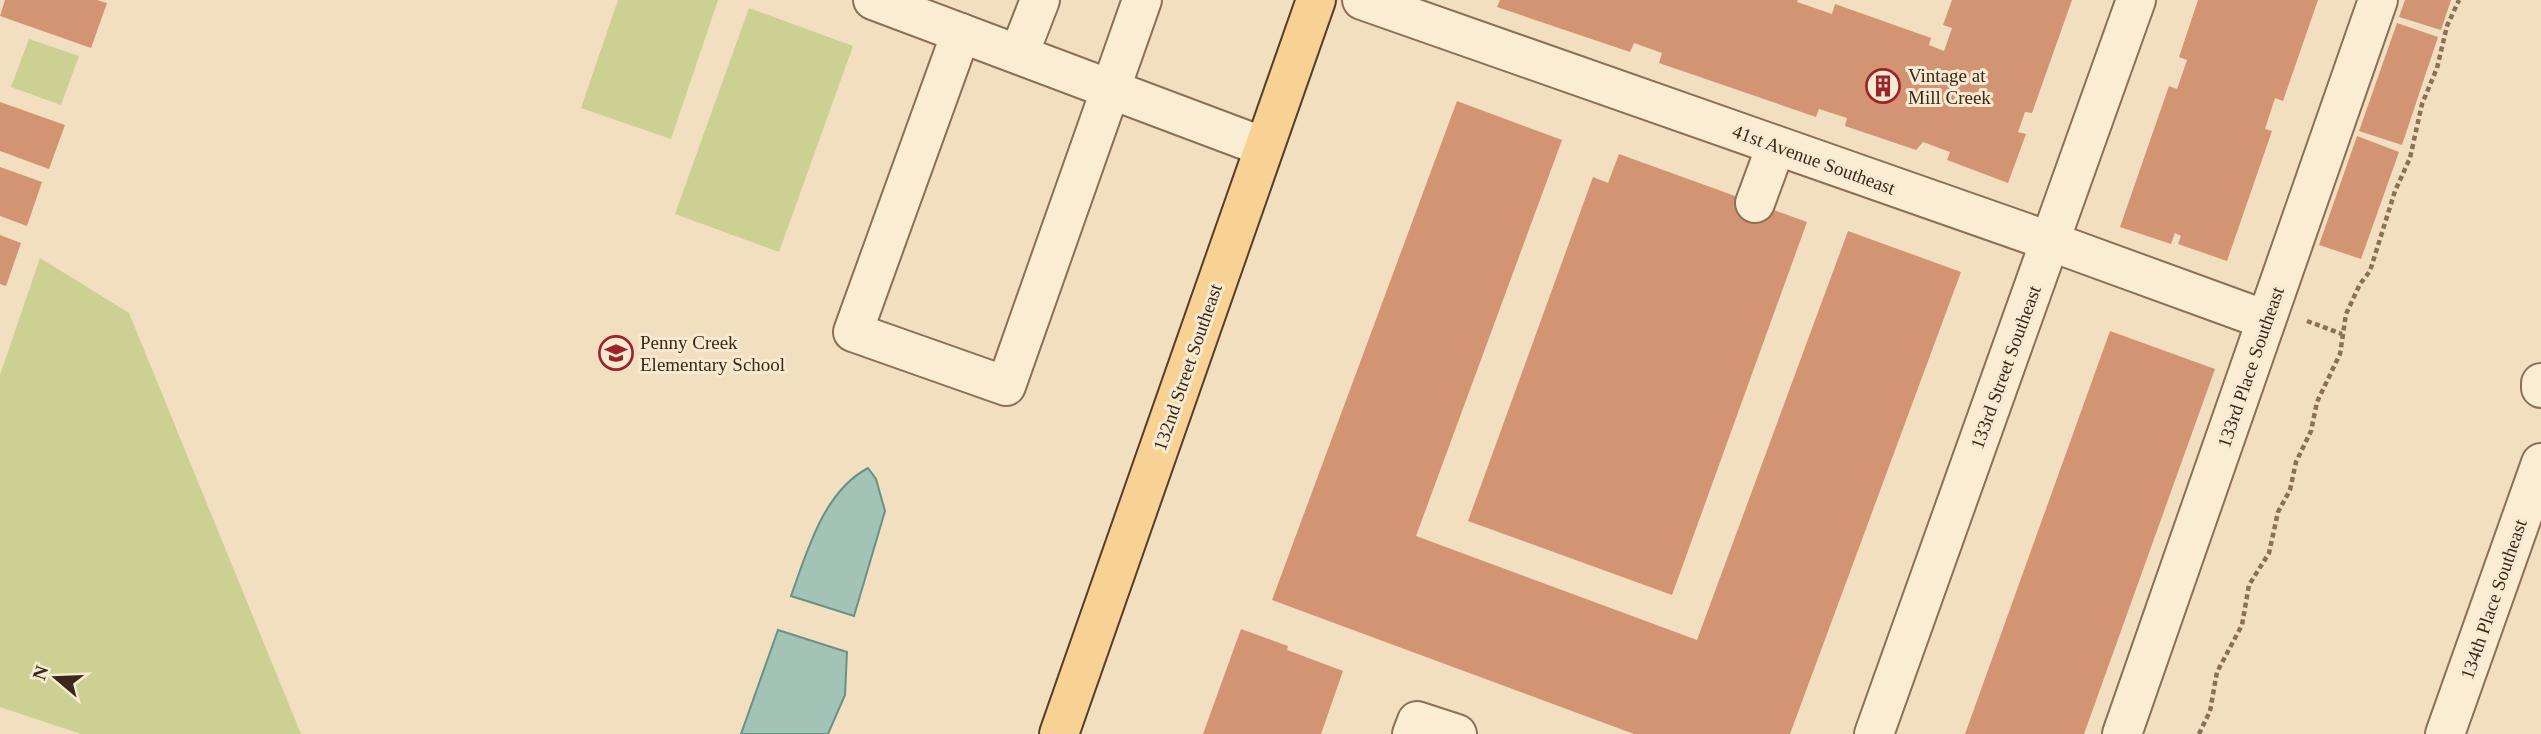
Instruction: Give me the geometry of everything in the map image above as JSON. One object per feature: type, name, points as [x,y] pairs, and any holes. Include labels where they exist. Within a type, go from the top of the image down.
[{"type":"main road","name":"132nd Street Southeast","points":[[1059,734],[1317,0]]},
{"type":"street","points":[[873,0],[1264,147]]},
{"type":"street","points":[[1018,54],[1040,0]]},
{"type":"street","points":[[961,33],[853,332],[1006,386],[1142,0]]},
{"type":"street","name":"41st Avenue Southeast","points":[[1362,0],[2266,320]]},
{"type":"street","name":"133rd Street Southeast","points":[[1874,734],[2136,0]]},
{"type":"street","name":"133rd Place Southeast","points":[[2122,734],[2378,0]]},
{"type":"street","points":[[1755,203],[1776,146]]},
{"type":"street","name":"134th Place Southeast","points":[[2445,734],[2541,463]]},
{"type":"street","points":[[1412,734],[1417,721],[1457,734]]},
{"type":"path","points":[[2199,734],[2210,711],[2217,672],[2242,625],[2249,585],[2269,554],[2278,512],[2290,490],[2296,462],[2311,431],[2317,402],[2340,354],[2346,314],[2360,284],[2370,271],[2395,191],[2410,158],[2422,104],[2437,68],[2447,26],[2459,0]]},
{"type":"green space","points":[[618,0],[718,0],[671,139],[581,108]]},
{"type":"green space","points":[[749,8],[853,46],[779,252],[675,214]]},
{"type":"green space","points":[[29,39],[79,56],[61,105],[11,87]]},
{"type":"green space","points":[[40,258],[129,313],[301,734],[81,734],[0,707],[0,375]]},
{"type":"shaded area","points":[[868,468],[876,479],[885,511],[854,616],[791,596],[811,542],[828,507],[852,479]]},
{"type":"shaded area","points":[[778,630],[847,652],[845,695],[828,734],[741,734]]},
{"type":"building","points":[[5,0],[97,0],[107,3],[91,48],[0,16]]},
{"type":"building","name":"Vintage at Mill Creek","points":[[1500,0],[1798,0],[1797,2],[1832,14],[1835,4],[1931,38],[1929,45],[1944,51],[1952,28],[1943,25],[1952,0],[2072,0],[2032,113],[2025,112],[2018,132],[2026,134],[2008,183],[1947,160],[1950,152],[1923,142],[1916,150],[1845,126],[1847,118],[1819,109],[1816,117],[1659,63],[1662,53],[1634,43],[1630,52],[1497,7]]},
{"type":"building","points":[[2198,0],[2318,0],[2283,101],[2275,98],[2265,129],[2272,131],[2227,261],[2178,244],[2181,236],[2175,233],[2171,244],[2120,227],[2169,86],[2177,89],[2187,60],[2179,57]]},
{"type":"building","points":[[2405,0],[2451,0],[2441,30],[2399,17]]},
{"type":"building","points":[[2397,23],[2438,37],[2402,145],[2359,131]]},
{"type":"building","points":[[1457,101],[1562,140],[1416,536],[1697,640],[1848,231],[1961,272],[1790,734],[1634,734],[1272,600]]},
{"type":"building","points":[[0,102],[65,125],[49,169],[0,151]]},
{"type":"building","points":[[2357,136],[2399,152],[2361,259],[2319,245]]},
{"type":"building","points":[[1619,154],[1807,222],[1672,595],[1468,521],[1593,177],[1608,183]]},
{"type":"building","points":[[0,167],[42,182],[27,226],[0,216]]},
{"type":"building","points":[[0,235],[21,243],[6,286],[0,284]]},
{"type":"building","points":[[2110,331],[2215,369],[2084,734],[1965,734]]},
{"type":"building","points":[[1241,629],[1288,646],[1287,650],[1343,671],[1321,734],[1203,734]]},
{"type":"place","name":"Vintage at Mill Creek","points":[[1883,86]]},
{"type":"place","name":"Penny Creek Elementary School","points":[[616,353]]}]
